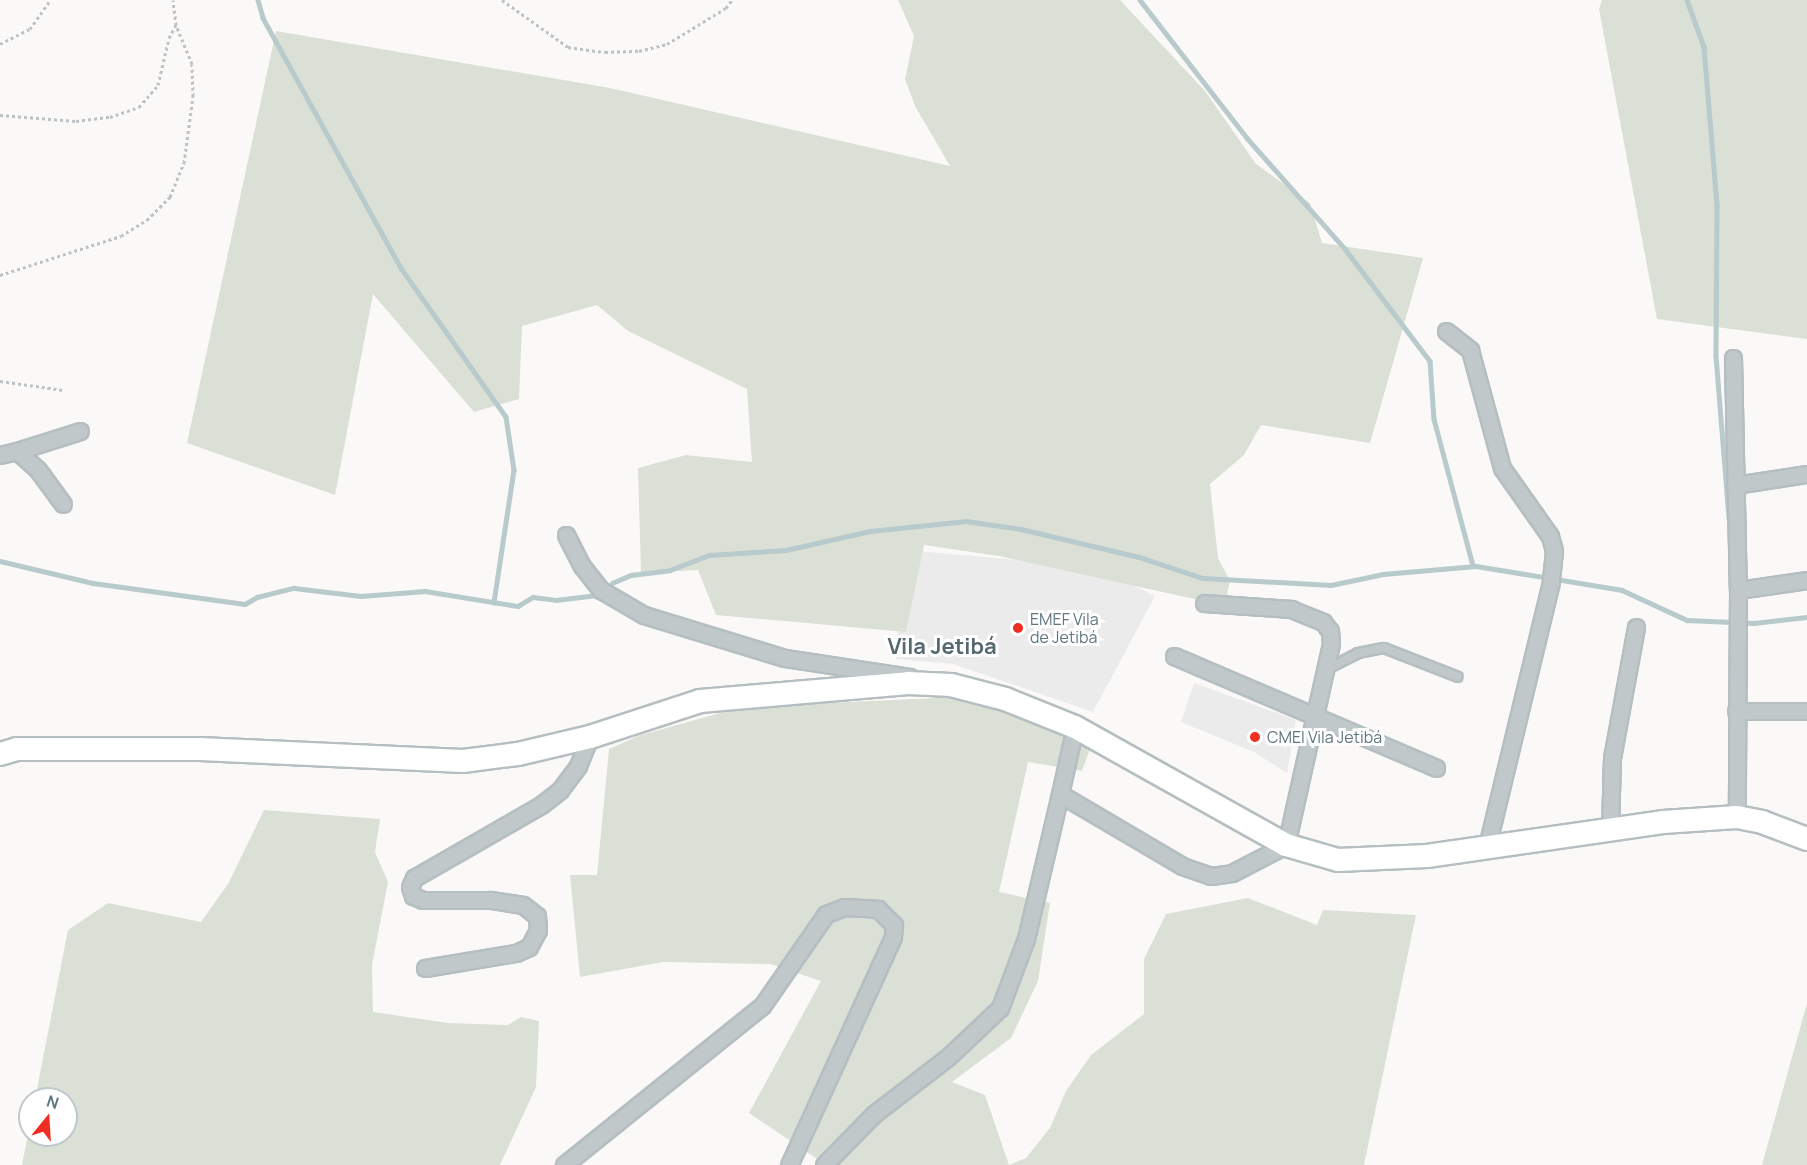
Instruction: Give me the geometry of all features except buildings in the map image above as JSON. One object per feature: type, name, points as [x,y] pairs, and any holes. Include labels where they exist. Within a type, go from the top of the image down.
[{"type":"street","points":[[1446,332],[1470,350],[1502,468],[1550,536],[1554,551],[1551,582],[1487,846]]},
{"type":"street","points":[[1733,358],[1738,590],[1737,818]]},
{"type":"street","points":[[0,455],[80,431]]},
{"type":"street","points":[[17,451],[38,470],[63,504]]},
{"type":"street","points":[[1735,486],[1807,474]]},
{"type":"street","points":[[566,535],[582,566],[601,590],[644,615],[785,658],[951,685],[1005,699],[1076,727],[1286,845],[1316,856],[1368,861],[1610,829],[1737,818],[1762,822],[1807,839]]},
{"type":"street","points":[[1738,590],[1807,580]]},
{"type":"street","points":[[1204,603],[1290,609],[1323,622],[1331,644],[1313,715],[1286,845]]},
{"type":"street","points":[[1610,829],[1612,758],[1636,627]]},
{"type":"street","points":[[1174,656],[1436,768]]},
{"type":"street","points":[[6,750],[268,750],[463,761],[518,754],[590,737],[700,700],[908,683],[951,685]]},
{"type":"street","points":[[1736,711],[1807,711]]},
{"type":"street","points":[[824,1165],[874,1114],[913,1080],[948,1057],[1000,1008],[1026,939],[1076,727]]},
{"type":"street","points":[[425,968],[516,953],[529,947],[538,930],[537,916],[523,905],[490,900],[423,900],[413,896],[410,887],[414,878],[511,823],[560,790],[579,766],[590,737]]},
{"type":"street","points":[[1060,794],[1194,873],[1212,876],[1232,873],[1286,845]]},
{"type":"street","points":[[564,1165],[762,1006],[826,914],[844,907],[878,909],[894,925],[893,937],[789,1165]]},
{"type":"lane","points":[[1326,670],[1358,653],[1384,648],[1458,677]]},
{"type":"path","points":[[0,44],[30,29],[50,0]]},
{"type":"path","points":[[0,275],[121,236],[147,220],[170,196],[184,163],[193,96],[192,64],[176,25],[173,0]]},
{"type":"path","points":[[502,0],[568,47],[605,52],[639,51],[667,44],[726,8],[732,0]]},
{"type":"path","points":[[0,115],[76,121],[110,117],[139,107],[158,85],[169,38],[176,25]]},
{"type":"path","points":[[0,381],[63,390]]},
{"type":"shaded area","points":[[898,0],[1120,0],[1205,91],[1256,164],[1310,203],[1322,243],[1423,258],[1370,443],[1261,425],[1244,455],[1210,484],[1218,558],[1230,581],[1227,595],[1199,600],[999,556],[924,545],[906,632],[716,615],[698,570],[641,573],[638,468],[686,455],[752,462],[747,389],[628,331],[597,305],[522,326],[519,399],[474,412],[373,294],[335,495],[187,443],[276,31],[610,88],[950,166],[915,106],[905,79],[914,36]]},
{"type":"shaded area","points":[[1602,0],[1807,0],[1807,339],[1657,319],[1599,9]]},
{"type":"shaded area","name":"EMEF Vila de Jetibá","points":[[906,550],[1098,567],[1155,596],[1093,712],[953,664],[895,659]]},
{"type":"shaded area","name":"CMEI Vila Jetibá","points":[[1194,683],[1296,720],[1287,773],[1254,752],[1181,722]]},
{"type":"shaded area","points":[[960,697],[1095,735],[1082,771],[1028,762],[999,892],[1050,903],[1038,981],[1011,1038],[952,1082],[985,1095],[1009,1165],[819,1165],[820,1161],[749,1113],[821,981],[770,964],[663,962],[580,977],[570,875],[597,875],[609,749],[638,736],[741,707]]},
{"type":"shaded area","points":[[264,810],[380,819],[375,852],[388,882],[372,965],[373,1012],[448,1023],[508,1025],[521,1017],[539,1021],[536,1087],[500,1165],[22,1165],[26,1147],[78,1147],[78,1087],[37,1087],[68,930],[108,903],[201,922],[228,884]]},
{"type":"shaded area","points":[[1248,898],[1317,925],[1323,910],[1416,915],[1364,1165],[1009,1165],[1026,1158],[1050,1128],[1066,1091],[1091,1055],[1144,1014],[1144,959],[1166,914]]},
{"type":"shaded area","points":[[1807,1003],[1807,1165],[1762,1165]]},
{"type":"waterway","points":[[258,0],[263,18],[401,268],[506,417],[514,470],[494,603]]},
{"type":"waterway","points":[[1140,0],[1247,138],[1346,250],[1430,361],[1434,419],[1473,566]]},
{"type":"waterway","points":[[1687,0],[1704,47],[1717,206],[1716,356],[1729,518]]},
{"type":"waterway","points":[[612,583],[631,575],[670,570],[709,555],[786,550],[870,531],[966,521],[1021,529],[1139,557],[1203,578],[1331,585],[1383,574],[1476,566],[1622,590],[1687,620],[1754,623],[1807,617]]},
{"type":"waterway","points":[[0,561],[93,583],[245,604],[257,597],[294,588],[361,596],[425,591],[518,606],[533,597],[556,600],[595,595]]},
{"type":"place","name":"EMEF Vila de Jetibá","points":[[1018,628]]},
{"type":"place","name":"CMEI Vila Jetibá","points":[[1255,737]]},
{"type":"district","name":"Vila Jetibá","points":[[942,647]]}]
